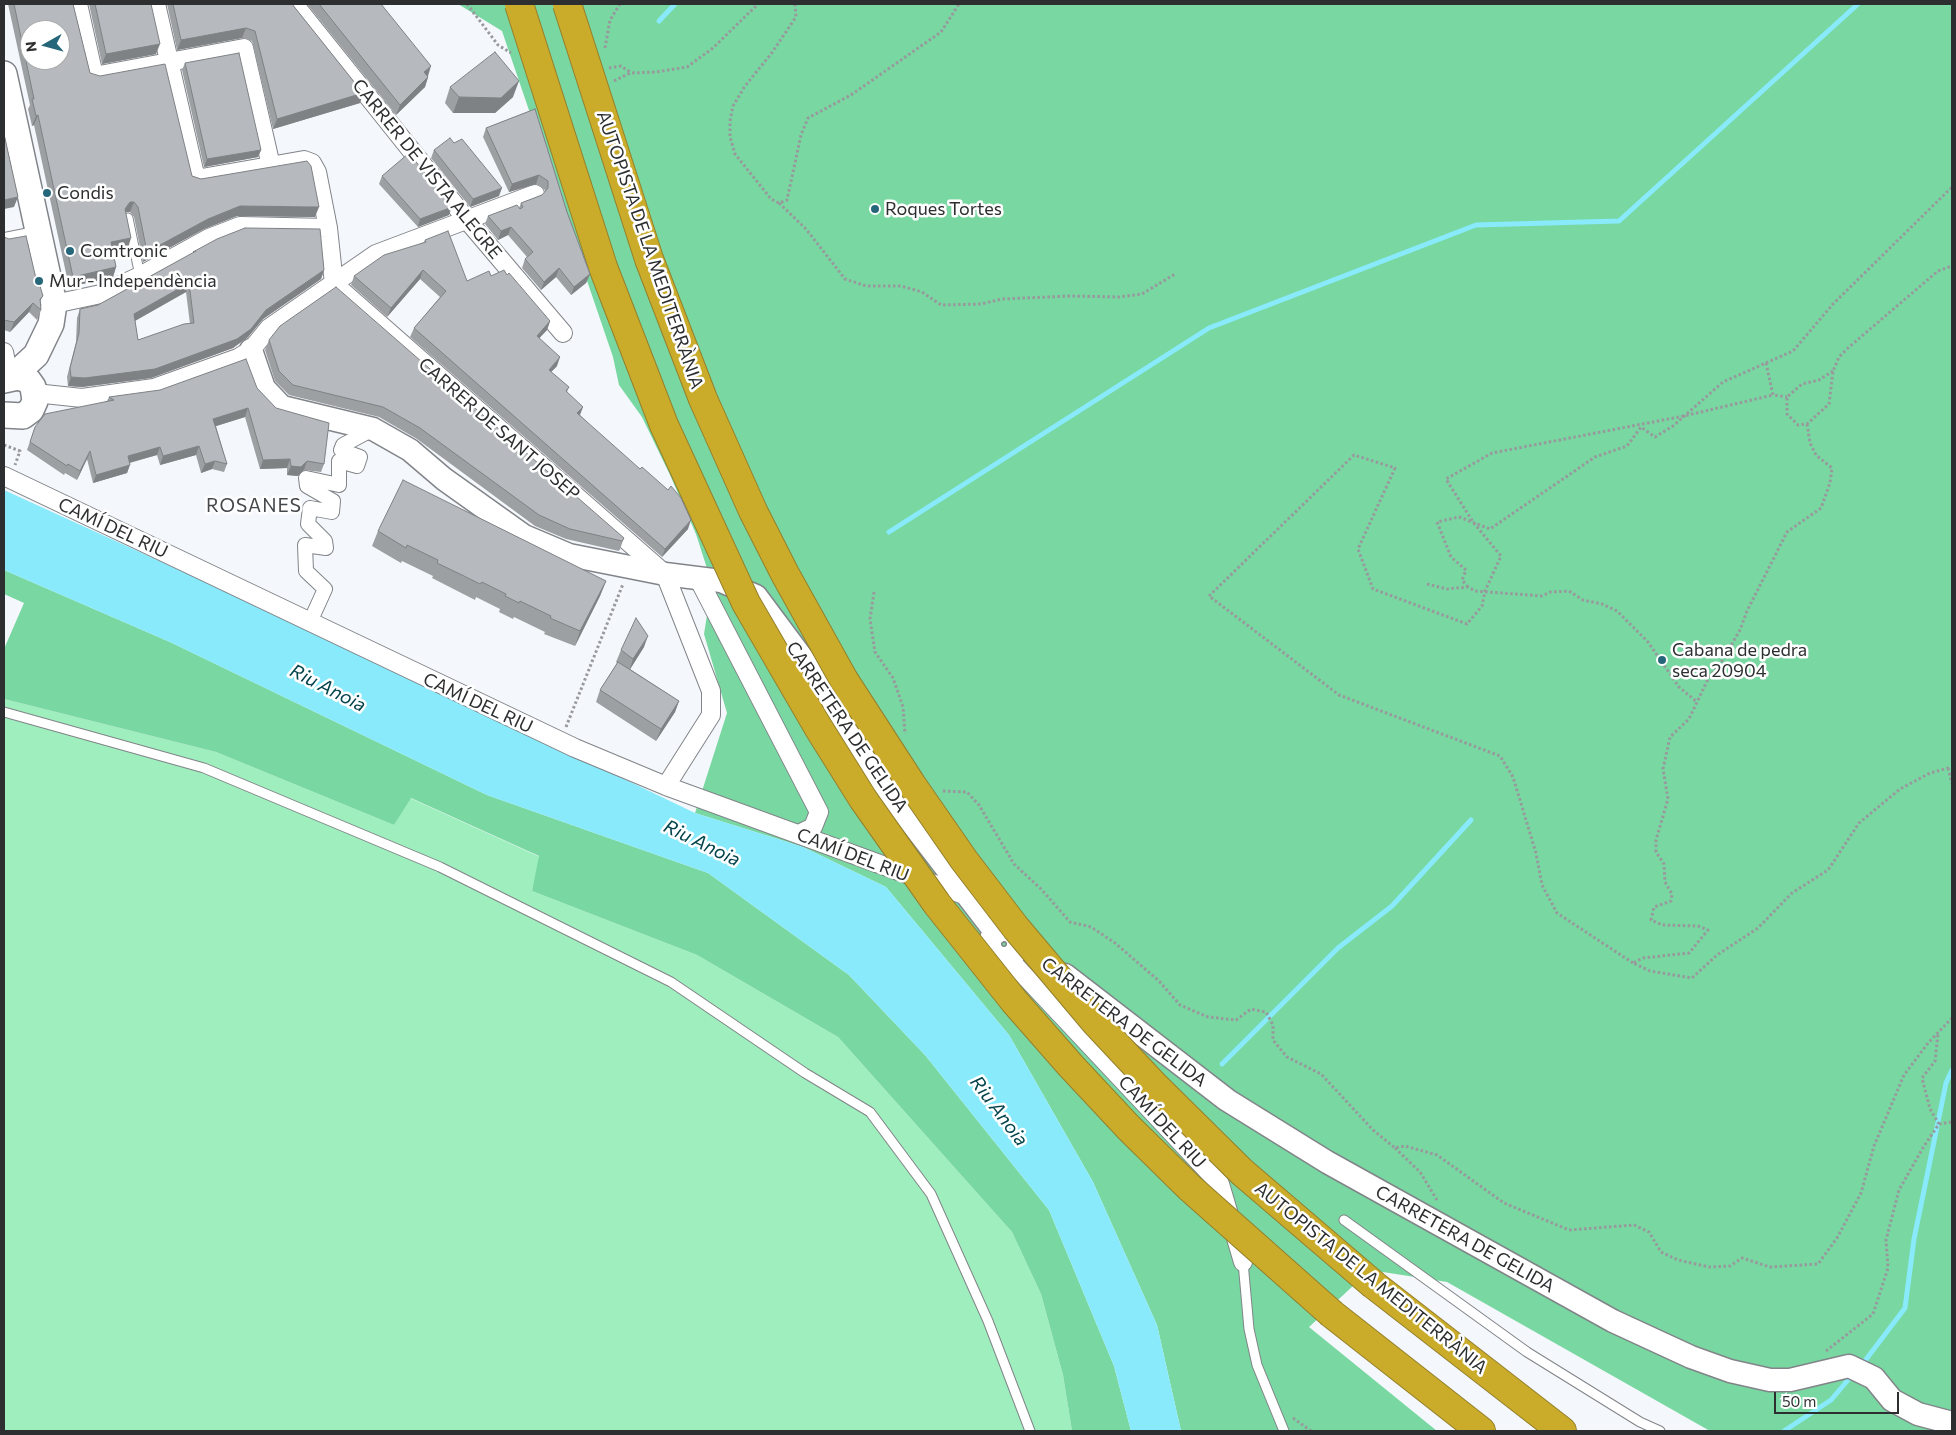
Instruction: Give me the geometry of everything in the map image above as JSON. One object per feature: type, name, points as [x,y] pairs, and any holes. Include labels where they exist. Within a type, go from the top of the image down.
[{"type":"highway","points":[[519,4],[603,267],[664,426],[746,603],[818,727],[911,868],[988,970],[1037,1027],[1158,1158],[1251,1245],[1332,1314],[1481,1431]]},
{"type":"highway","name":"AUTOPISTA DE LA MEDITERRÀNIA","points":[[568,4],[649,259],[703,399],[781,567],[844,680],[912,785],[964,860],[1016,928],[1096,1023],[1155,1086],[1242,1172],[1374,1285],[1562,1431]]},
{"type":"main road","points":[[4,74],[54,304],[51,324],[36,355],[18,383],[35,401],[28,413],[23,416],[6,418]]},
{"type":"street","points":[[78,4],[94,76],[244,48],[272,166]]},
{"type":"street","points":[[156,4],[196,179],[304,160],[312,163],[317,172],[328,228],[334,284]]},
{"type":"street","name":"CARRER DE VISTA ALEGRE","points":[[294,4],[467,220],[563,334]]},
{"type":"street","points":[[4,352],[18,383],[82,398],[154,388],[238,358],[251,350],[269,328],[376,254],[535,194]]},
{"type":"street","points":[[54,304],[101,294],[140,276],[209,238],[240,226],[328,228]]},
{"type":"street","points":[[4,240],[38,233]]},
{"type":"street","name":"CARRER DE SANT JOSEP","points":[[334,284],[664,574]]},
{"type":"street","name":"CARRETERA DE GELIDA","points":[[251,350],[264,388],[282,407],[373,429],[410,450],[444,478],[524,536],[569,555],[664,574],[722,581],[756,596],[803,659],[881,783],[966,896],[996,932],[1010,931],[1012,949],[1067,976],[1227,1100],[1327,1162],[1436,1224],[1613,1321],[1691,1357],[1730,1371],[1770,1380],[1790,1380],[1849,1366],[1874,1378],[1892,1400],[1918,1414],[1952,1423]]},
{"type":"street","points":[[310,622],[325,589],[306,572],[305,545],[326,548],[325,541],[308,524],[310,508],[332,512],[333,501],[307,486],[306,478],[339,485],[340,462],[357,466],[360,457],[341,450],[342,445],[373,429]]},
{"type":"street","name":"CAMÍ DEL RIU","points":[[6,478],[560,742],[666,786],[966,896]]},
{"type":"street","points":[[664,574],[711,691],[711,715],[666,786]]},
{"type":"street","points":[[698,578],[818,812],[813,827],[799,834]]},
{"type":"street","name":"CAMÍ DEL RIU","points":[[1012,949],[1220,1184],[1242,1262]]},
{"type":"lane","points":[[128,218],[140,276]]},
{"type":"lane","points":[[4,712],[204,768],[440,867],[670,982],[805,1073],[870,1112],[931,1194],[988,1321],[1030,1431]]},
{"type":"lane","points":[[1344,1220],[1527,1352],[1640,1422],[1660,1431]]},
{"type":"lane","points":[[1242,1262],[1248,1329],[1257,1365],[1284,1431]]},
{"type":"path","points":[[467,4],[498,45]]},
{"type":"path","points":[[606,54],[605,42],[610,20],[620,4]]},
{"type":"path","points":[[610,87],[616,79],[630,72],[656,72],[687,67],[713,48],[758,4]]},
{"type":"path","points":[[795,4],[796,17],[771,54],[744,86],[733,106],[730,121],[730,137],[736,154],[771,199],[779,203],[806,229],[845,279],[866,286],[901,286],[922,292],[941,305],[981,304],[1016,298],[1119,297],[1142,294],[1175,274]]},
{"type":"path","points":[[779,203],[787,200],[801,135],[808,118],[851,95],[942,32],[959,4]]},
{"type":"path","points":[[608,61],[610,68]]},
{"type":"path","points":[[1697,702],[1686,694],[1648,642],[1617,611],[1602,604],[1583,600],[1570,591],[1550,592],[1542,596],[1475,590],[1468,587],[1462,580],[1466,570],[1452,557],[1436,522],[1460,517],[1490,529],[1595,457],[1627,446],[1641,427],[1655,437],[1684,416],[1724,382],[1794,351],[1832,304],[1952,187]]},
{"type":"path","points":[[1787,397],[1787,414],[1798,425],[1807,424],[1829,404],[1833,371],[1839,357],[1878,320],[1938,271],[1952,266]]},
{"type":"path","points":[[1766,363],[1773,395]]},
{"type":"path","points":[[1833,371],[1819,380],[1802,384],[1787,397],[1773,395],[1684,416],[1492,453],[1446,479],[1473,522],[1501,556],[1485,591],[1482,606],[1467,624],[1373,589],[1358,549],[1395,468],[1354,455],[1209,596],[1340,695],[1500,756],[1513,777],[1536,853],[1542,885],[1558,913],[1632,963],[1650,972],[1692,978],[1717,955],[1758,928],[1792,893],[1828,870],[1859,823],[1900,789],[1930,773],[1950,768],[1952,784]]},
{"type":"path","points":[[1632,963],[1643,958],[1689,953],[1708,930],[1689,925],[1662,924],[1651,920],[1654,907],[1671,901],[1672,894],[1665,882],[1664,864],[1656,852],[1656,840],[1668,799],[1662,769],[1670,737],[1689,719],[1709,677],[1722,661],[1740,630],[1747,611],[1787,532],[1821,508],[1830,483],[1832,468],[1816,455],[1810,443],[1807,424]]},
{"type":"path","points":[[4,446],[20,451],[6,478]]},
{"type":"path","points":[[560,742],[630,567]]},
{"type":"path","points":[[1427,584],[1447,590],[1468,587]]},
{"type":"path","points":[[874,592],[870,619],[875,652],[893,678],[903,707],[906,736]]},
{"type":"path","points":[[938,789],[946,793],[967,792],[979,805],[1014,864],[1041,889],[1070,922],[1091,927],[1115,944],[1159,981],[1180,1005],[1208,1017],[1236,1020],[1251,1010],[1266,1012],[1272,1025],[1273,1040],[1287,1057],[1321,1074],[1373,1130],[1420,1172],[1441,1208],[1436,1224]]},
{"type":"path","points":[[1395,1148],[1405,1146],[1437,1155],[1504,1203],[1569,1230],[1634,1225],[1649,1232],[1661,1252],[1678,1260],[1709,1267],[1730,1266],[1742,1258],[1770,1267],[1818,1264],[1837,1238],[1861,1193],[1874,1146],[1904,1075],[1952,1018]]},
{"type":"path","points":[[1938,1033],[1935,1061],[1922,1078],[1930,1109],[1939,1124]]},
{"type":"path","points":[[1820,1356],[1873,1314],[1888,1268],[1886,1240],[1899,1190],[1939,1124],[1952,1122]]},
{"type":"green space","points":[[458,4],[1952,4],[1952,1431],[1710,1431],[1447,1282],[1370,1270],[1309,1327],[1437,1431],[1181,1431],[1157,1325],[1093,1182],[1009,1035],[886,887],[803,847],[695,813],[727,713],[704,634],[712,584],[696,534],[670,475],[642,417],[619,385],[613,357],[502,31]]},
{"type":"green space","points":[[4,570],[170,642],[487,795],[708,873],[849,975],[925,1055],[1049,1210],[1114,1366],[1131,1431],[1072,1431],[1063,1375],[1041,1294],[1012,1232],[838,1037],[697,955],[532,891],[539,856],[411,798],[394,825],[216,752],[4,699],[4,649],[24,603],[4,594]]},
{"type":"green space","points":[[4,699],[216,752],[394,825],[410,798],[540,857],[532,891],[697,955],[838,1037],[1012,1232],[1041,1294],[1063,1375],[1072,1431],[4,1431]]},
{"type":"water","name":"Riu Anoia","points":[[4,490],[376,660],[695,813],[803,847],[886,887],[1009,1035],[1093,1182],[1157,1325],[1181,1431],[1131,1431],[1114,1366],[1049,1210],[925,1055],[849,975],[708,873],[487,795],[170,642],[4,570]]},
{"type":"building","points":[[14,4],[73,4],[90,73],[100,76],[165,64],[192,176],[201,179],[307,161],[311,166],[319,207],[240,206],[208,219],[147,252],[138,207],[134,202],[130,202],[125,209],[131,238],[111,242],[116,267],[73,277],[38,115],[36,116],[32,99],[34,99],[28,70],[70,70],[70,20],[20,20],[20,32]]},
{"type":"building","points":[[95,4],[151,4],[160,44],[106,54]]},
{"type":"building","points":[[173,4],[292,4],[363,93],[277,119],[255,31],[246,28],[181,40]]},
{"type":"building","points":[[319,4],[381,4],[431,66],[424,72],[428,77],[400,105]]},
{"type":"building","points":[[495,52],[519,81],[501,98],[459,97],[450,87]]},
{"type":"building","points":[[239,53],[261,150],[207,159],[185,63]]},
{"type":"building","points":[[535,109],[567,212],[590,274],[574,287],[559,268],[544,282],[525,259],[533,252],[511,227],[501,231],[488,216],[517,205],[520,209],[523,207],[521,203],[542,195],[548,188],[548,181],[539,175],[512,184],[486,128]]},
{"type":"building","points":[[4,134],[18,197],[4,200]]},
{"type":"building","points":[[450,138],[454,143],[462,139],[502,188],[473,199],[434,150]]},
{"type":"building","points":[[409,153],[452,207],[420,219],[382,176]]},
{"type":"building","points":[[245,228],[320,229],[324,270],[266,310],[251,329],[237,339],[155,369],[85,378],[71,377],[70,368],[79,333],[80,309],[98,305],[217,239]],"holes":[[[189,283],[194,323],[184,324],[138,340],[134,314]]]},
{"type":"building","points":[[448,231],[467,281],[489,271],[491,276],[504,270],[507,275],[509,273],[550,321],[537,336],[560,357],[549,370],[569,387],[566,391],[583,407],[577,413],[640,469],[642,467],[668,490],[671,486],[681,498],[691,520],[665,549],[414,328],[446,291],[423,270],[391,308],[354,276],[384,255],[426,242],[425,240]]},
{"type":"building","points":[[26,236],[38,287],[40,286],[43,296],[40,299],[41,310],[33,303],[14,322],[4,320],[4,237],[9,239]]},
{"type":"building","points":[[336,287],[624,538],[622,541],[570,529],[539,515],[420,428],[383,407],[293,385],[279,371],[269,340],[280,326]]},
{"type":"building","points":[[246,359],[257,388],[276,408],[329,423],[324,464],[307,461],[301,467],[291,466],[290,459],[263,460],[248,408],[213,419],[227,464],[215,461],[205,464],[199,446],[163,456],[160,447],[128,456],[130,465],[96,475],[90,451],[80,471],[68,464],[67,466],[30,442],[35,427],[45,414],[114,400],[109,397],[160,390]]},
{"type":"building","points":[[403,480],[606,581],[580,631],[550,618],[551,616],[520,601],[519,603],[505,596],[506,594],[482,582],[480,584],[437,563],[438,560],[407,545],[406,548],[378,531]]},
{"type":"building","points":[[636,618],[648,636],[633,659],[621,650]]},
{"type":"building","points":[[618,662],[679,701],[661,729],[600,690]]},
{"type":"waterway","points":[[659,21],[675,4]]},
{"type":"waterway","points":[[889,532],[1209,328],[1476,225],[1619,221],[1858,4]]},
{"type":"waterway","points":[[1222,1064],[1338,948],[1392,906],[1471,820]]},
{"type":"waterway","points":[[1861,1366],[1905,1308],[1914,1239],[1946,1083],[1952,1070]]},
{"type":"waterway","points":[[1784,1431],[1831,1400],[1853,1374]]},
{"type":"place","name":"Condis","points":[[47,193]]},
{"type":"place","name":"Roques Tortes","points":[[875,209]]},
{"type":"place","name":"Comtronic","points":[[70,251]]},
{"type":"place","name":"Mur - Independència","points":[[39,281]]},
{"type":"place","name":"Cabana de pedra seca 20904","points":[[1662,660]]},
{"type":"district","name":"ROSANES","points":[[254,506]]}]
